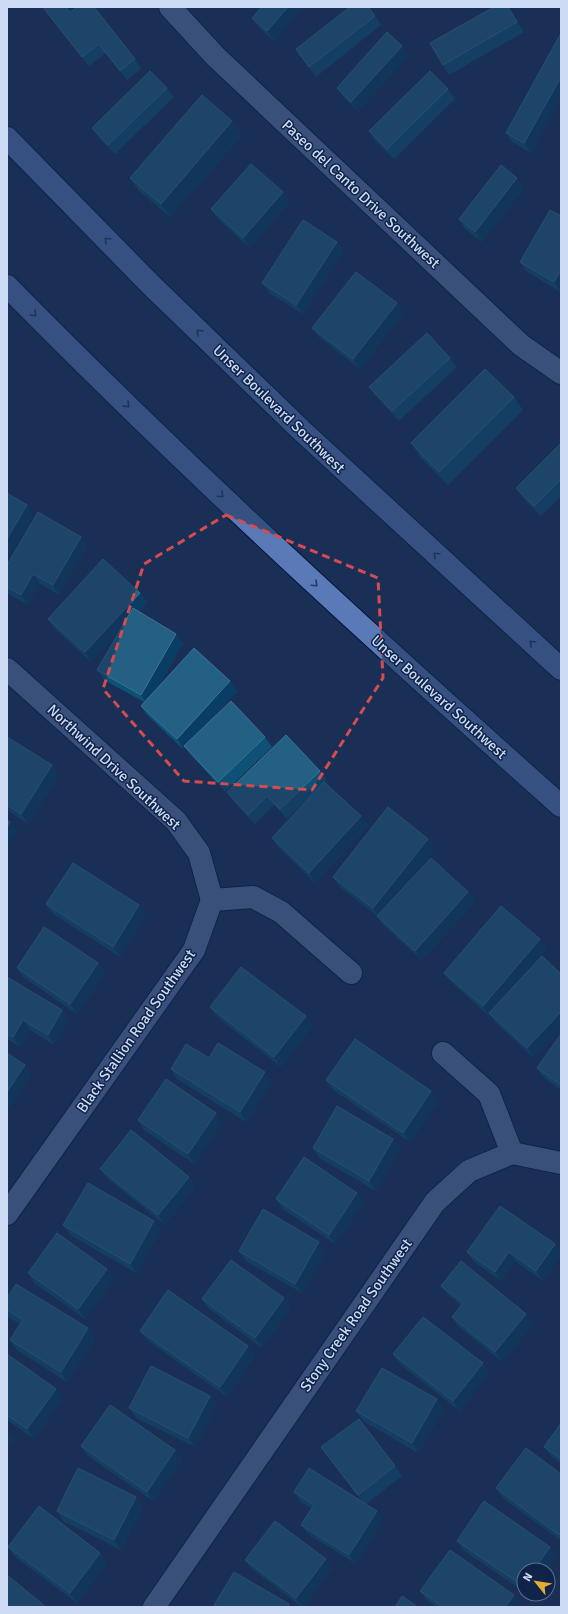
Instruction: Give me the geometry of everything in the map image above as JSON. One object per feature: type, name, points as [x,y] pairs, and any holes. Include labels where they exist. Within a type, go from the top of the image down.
[{"type":"main road","name":"Unser Boulevard Southwest","points":[[7,138],[150,284],[301,430],[561,669]]},
{"type":"main road","name":"Unser Boulevard Southwest","points":[[7,286],[172,449],[328,596],[561,806]]},
{"type":"street","name":"Paseo del Canto Drive Southwest","points":[[170,7],[215,56],[515,339],[561,373]]},
{"type":"street","name":"Northwind Drive Southwest","points":[[7,669],[176,821],[199,853],[212,900]]},
{"type":"street","points":[[212,900],[252,897],[281,912],[351,974]]},
{"type":"street","name":"Black Stallion Road Southwest","points":[[7,1214],[194,950],[212,900]]},
{"type":"street","points":[[443,1053],[489,1094],[512,1153],[561,1163]]},
{"type":"street","name":"Stony Creek Road Southwest","points":[[154,1607],[435,1202],[469,1170],[512,1153]]},
{"type":"highlighted area","points":[[226,515],[378,578],[383,678],[312,790],[184,781],[103,689],[144,564]]},
{"type":"building","points":[[43,7],[66,7],[70,12],[77,7],[94,7],[135,59],[120,71],[99,44],[82,57]]},
{"type":"building","points":[[262,7],[288,7],[267,31],[252,18]]},
{"type":"building","points":[[350,7],[368,7],[375,16],[309,67],[296,49]]},
{"type":"building","points":[[494,7],[508,7],[517,22],[443,65],[430,43]]},
{"type":"building","points":[[387,32],[402,46],[351,102],[337,88]]},
{"type":"building","points":[[560,35],[561,77],[524,143],[506,133]]},
{"type":"building","points":[[150,71],[167,88],[108,145],[92,128]]},
{"type":"building","points":[[430,71],[448,89],[387,149],[369,131]]},
{"type":"building","points":[[202,95],[232,121],[161,204],[130,178]]},
{"type":"building","points":[[251,164],[283,192],[243,238],[211,209]]},
{"type":"building","points":[[501,165],[517,178],[475,232],[459,219]]},
{"type":"building","points":[[550,210],[561,216],[561,270],[554,282],[520,262]]},
{"type":"building","points":[[303,220],[337,242],[296,305],[262,283]]},
{"type":"building","points":[[356,272],[397,303],[353,359],[312,328]]},
{"type":"building","points":[[427,333],[450,358],[392,411],[369,387]]},
{"type":"building","points":[[485,369],[514,397],[439,472],[411,443]]},
{"type":"building","points":[[561,443],[561,479],[534,506],[516,488]]},
{"type":"building","points":[[7,493],[27,505],[7,539]]},
{"type":"building","points":[[38,512],[81,537],[53,585],[33,574],[21,595],[7,587],[7,565]]},
{"type":"building","points":[[103,559],[140,593],[85,652],[48,619]]},
{"type":"building","points":[[133,608],[176,634],[141,695],[97,670]]},
{"type":"building","points":[[194,648],[230,681],[177,739],[141,706]]},
{"type":"building","points":[[231,701],[265,737],[218,782],[184,746]]},
{"type":"building","points":[[286,735],[320,771],[280,809],[267,796],[248,815],[227,792]]},
{"type":"building","points":[[7,737],[52,765],[21,814],[7,805]]},
{"type":"building","points":[[324,782],[361,816],[309,873],[272,838]]},
{"type":"building","points":[[388,807],[428,839],[373,908],[333,877]]},
{"type":"building","points":[[7,820],[10,822],[7,827]]},
{"type":"building","points":[[431,858],[468,892],[415,951],[377,916]]},
{"type":"building","points":[[73,863],[139,905],[113,947],[46,904]]},
{"type":"building","points":[[501,906],[540,939],[483,1006],[444,973]]},
{"type":"building","points":[[44,927],[98,963],[70,1004],[17,968]]},
{"type":"building","points":[[542,956],[561,974],[561,1012],[527,1048],[489,1013]]},
{"type":"building","points":[[241,967],[306,1016],[274,1057],[210,1007]]},
{"type":"building","points":[[7,977],[62,1010],[48,1035],[23,1020],[13,1037],[7,1034]]},
{"type":"building","points":[[561,1034],[561,1085],[537,1068]]},
{"type":"building","points":[[355,1039],[431,1091],[403,1133],[326,1080]]},
{"type":"building","points":[[218,1043],[265,1072],[240,1112],[171,1069],[186,1044],[209,1058]]},
{"type":"building","points":[[7,1053],[25,1065],[7,1092]]},
{"type":"building","points":[[166,1079],[216,1113],[188,1154],[138,1120]]},
{"type":"building","points":[[337,1106],[393,1139],[369,1181],[313,1148]]},
{"type":"building","points":[[131,1130],[189,1177],[158,1215],[100,1169]]},
{"type":"building","points":[[304,1157],[357,1193],[329,1235],[276,1199]]},
{"type":"building","points":[[88,1183],[154,1221],[130,1264],[63,1225]]},
{"type":"building","points":[[500,1206],[555,1244],[536,1271],[509,1252],[495,1272],[467,1252]]},
{"type":"building","points":[[263,1209],[319,1242],[295,1284],[239,1251]]},
{"type":"building","points":[[57,1233],[107,1269],[78,1309],[28,1273]]},
{"type":"building","points":[[231,1260],[284,1298],[255,1338],[202,1299]]},
{"type":"building","points":[[461,1261],[526,1314],[495,1352],[452,1317],[463,1303],[441,1286]]},
{"type":"building","points":[[16,1284],[88,1328],[61,1372],[10,1340],[23,1320],[7,1310],[7,1298]]},
{"type":"building","points":[[168,1290],[248,1346],[220,1387],[140,1331]]},
{"type":"building","points":[[423,1317],[483,1363],[453,1401],[393,1354]]},
{"type":"building","points":[[7,1354],[56,1389],[27,1429],[7,1415]]},
{"type":"building","points":[[151,1366],[210,1396],[188,1438],[129,1408]]},
{"type":"building","points":[[382,1368],[437,1399],[412,1443],[356,1411]]},
{"type":"building","points":[[110,1405],[175,1450],[147,1492],[81,1446]]},
{"type":"building","points":[[359,1419],[395,1466],[358,1495],[321,1447]]},
{"type":"building","points":[[561,1423],[561,1459],[544,1447]]},
{"type":"building","points":[[526,1448],[561,1474],[561,1532],[559,1535],[496,1488]]},
{"type":"building","points":[[78,1468],[136,1497],[114,1540],[57,1511]]},
{"type":"building","points":[[309,1468],[377,1511],[349,1555],[301,1525],[314,1505],[294,1492]]},
{"type":"building","points":[[484,1501],[550,1547],[540,1562],[516,1562],[516,1581],[457,1541]]},
{"type":"building","points":[[39,1506],[100,1553],[70,1593],[8,1547]]},
{"type":"building","points":[[275,1521],[326,1559],[296,1598],[245,1560]]},
{"type":"building","points":[[450,1550],[514,1595],[505,1607],[443,1607],[420,1591]]},
{"type":"building","points":[[234,1572],[289,1604],[288,1607],[213,1607]]},
{"type":"building","points":[[7,1575],[46,1607],[7,1607]]},
{"type":"building","points":[[402,1596],[418,1607],[395,1607]]}]
